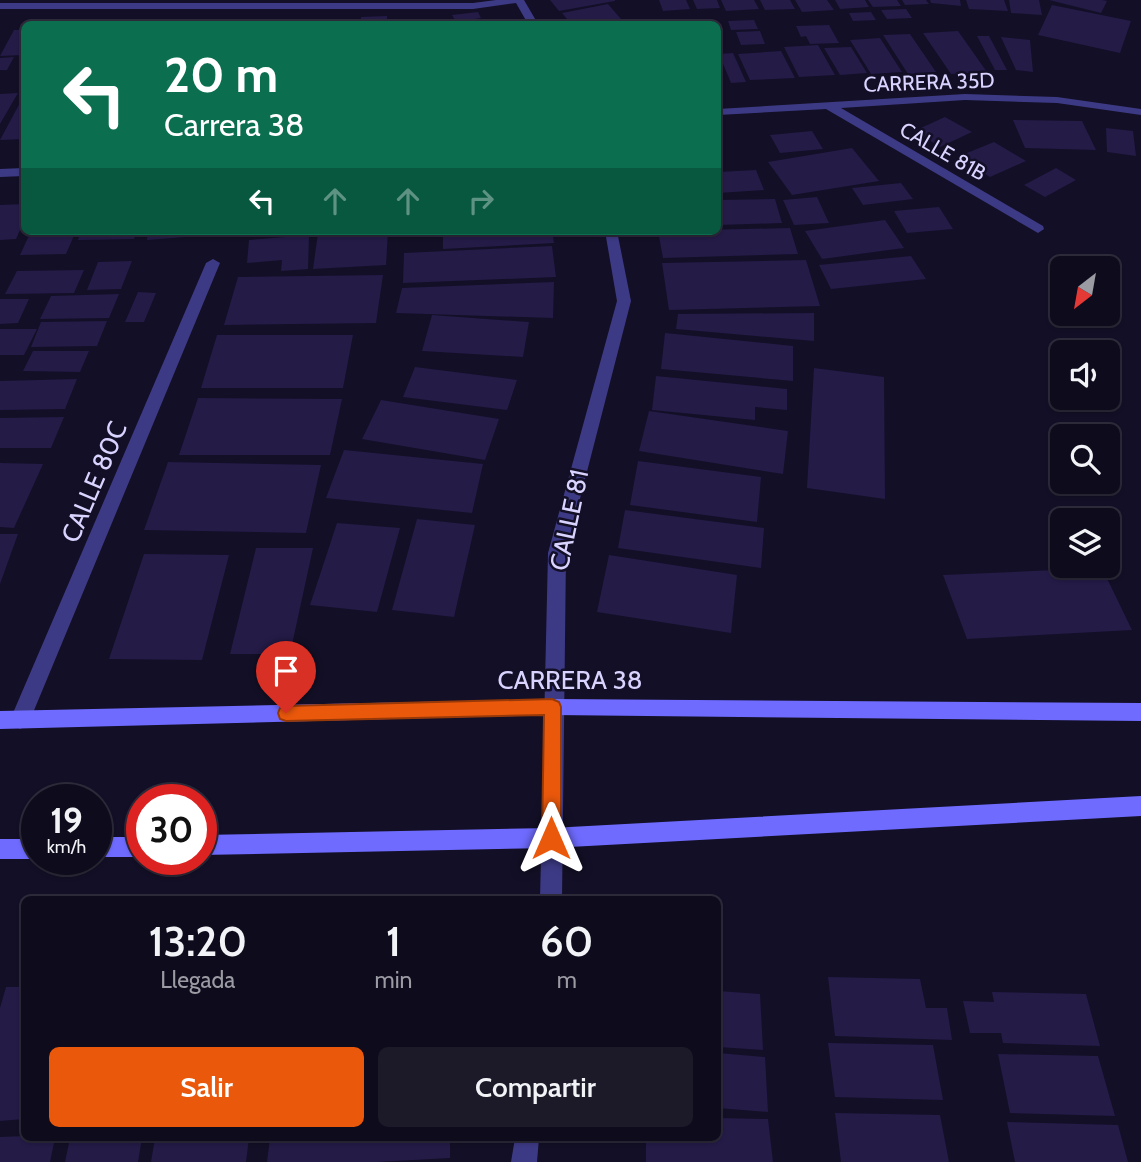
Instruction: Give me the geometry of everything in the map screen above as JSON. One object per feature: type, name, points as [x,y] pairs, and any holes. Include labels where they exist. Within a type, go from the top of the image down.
[{"type":"main road","name":"CARRERA 38","points":[[0,720],[552,707],[1141,712]]},
{"type":"main road","points":[[217,845],[551,838],[1141,806]]},
{"type":"main road","points":[[0,849],[21,849]]},
{"type":"street","points":[[0,6],[473,6],[519,0],[531,21]]},
{"type":"street","name":"CARRERA 35D","points":[[721,112],[965,97],[1057,100],[1141,112]]},
{"type":"street","name":"CALLE 81B","points":[[828,105],[1038,229]]},
{"type":"street","points":[[0,173],[21,172]]},
{"type":"street","name":"CALLE 81","points":[[551,896],[552,707],[557,553],[624,301],[612,235]]},
{"type":"street","name":"CALLE 80C","points":[[20,720],[213,263]]},
{"type":"street","points":[[524,1162],[527,1141]]},
{"type":"building","points":[[550,0],[615,0],[615,1],[559,11]]},
{"type":"building","points":[[659,0],[686,0],[690,9],[663,11]]},
{"type":"building","points":[[693,0],[717,0],[720,8],[697,9]]},
{"type":"building","points":[[721,0],[754,0],[759,9],[726,11]]},
{"type":"building","points":[[760,0],[790,0],[795,9],[765,10]]},
{"type":"building","points":[[795,0],[827,0],[834,10],[802,12]]},
{"type":"building","points":[[835,0],[865,0],[869,7],[840,9]]},
{"type":"building","points":[[868,0],[897,0],[901,6],[873,7]]},
{"type":"building","points":[[902,0],[926,0],[929,4],[905,5]]},
{"type":"building","points":[[930,0],[960,0],[961,6],[931,3]]},
{"type":"building","points":[[966,0],[1004,0],[1008,11],[969,9]]},
{"type":"building","points":[[1009,0],[1039,0],[1042,15],[1011,13]]},
{"type":"building","points":[[1049,0],[1102,0],[1107,1],[1101,13]]},
{"type":"building","points":[[608,4],[621,19],[569,21],[562,13]]},
{"type":"building","points":[[1052,5],[1131,21],[1120,53],[1038,35]]},
{"type":"building","points":[[906,9],[912,18],[887,19],[881,10]]},
{"type":"building","points":[[478,12],[481,18],[455,21],[452,15]]},
{"type":"building","points":[[871,12],[876,20],[853,21],[849,13]]},
{"type":"building","points":[[387,16],[387,21],[361,21],[361,17]]},
{"type":"building","points":[[754,20],[758,29],[731,30],[728,21]]},
{"type":"building","points":[[829,25],[839,43],[810,44],[806,36],[801,37],[796,26]]},
{"type":"building","points":[[14,30],[21,30],[21,55],[0,56]]},
{"type":"building","points":[[760,31],[765,44],[741,45],[736,32]]},
{"type":"building","points":[[958,31],[987,72],[951,74],[923,33]]},
{"type":"building","points":[[910,34],[936,72],[908,74],[883,35]]},
{"type":"building","points":[[977,36],[989,36],[1007,70],[995,70]]},
{"type":"building","points":[[1001,37],[1030,40],[1033,72],[1016,70]]},
{"type":"building","points":[[880,38],[902,72],[871,74],[850,40]]},
{"type":"building","points":[[818,45],[835,75],[799,77],[784,47]]},
{"type":"building","points":[[851,47],[867,73],[840,75],[824,48]]},
{"type":"building","points":[[781,51],[795,78],[750,80],[738,54]]},
{"type":"building","points":[[733,53],[746,82],[731,83],[721,54]]},
{"type":"building","points":[[14,57],[7,70],[0,70],[0,58]]},
{"type":"building","points":[[18,93],[0,124],[0,94]]},
{"type":"building","points":[[21,101],[21,139],[0,140]]},
{"type":"building","points":[[945,117],[972,132],[940,147],[914,131]]},
{"type":"building","points":[[1013,120],[1082,121],[1096,150],[1025,148]]},
{"type":"building","points":[[1106,128],[1133,131],[1136,156],[1107,152]]},
{"type":"building","points":[[812,131],[823,149],[780,153],[770,135]]},
{"type":"building","points":[[994,142],[1026,161],[990,177],[957,157]]},
{"type":"building","points":[[852,148],[879,181],[792,195],[768,162]]},
{"type":"building","points":[[1056,168],[1076,180],[1045,197],[1024,185]]},
{"type":"building","points":[[756,170],[764,190],[721,193],[721,172]]},
{"type":"building","points":[[901,183],[913,199],[863,205],[852,188]]},
{"type":"building","points":[[817,197],[829,223],[794,225],[783,200]]},
{"type":"building","points":[[775,199],[782,223],[721,225],[721,200]]},
{"type":"building","points":[[21,204],[21,228],[16,239],[0,240],[0,205]]},
{"type":"building","points":[[939,207],[953,229],[907,233],[894,211]]},
{"type":"building","points":[[885,220],[904,248],[822,259],[805,231]]},
{"type":"building","points":[[790,228],[798,254],[663,258],[659,235],[721,235],[721,230]]},
{"type":"building","points":[[29,235],[74,235],[66,254],[20,255]]},
{"type":"building","points":[[80,235],[136,235],[134,239],[78,240]]},
{"type":"building","points":[[148,235],[211,235],[147,240]]},
{"type":"building","points":[[309,235],[308,269],[281,271],[282,260],[247,263],[249,240]]},
{"type":"building","points":[[318,235],[388,235],[386,265],[313,269]]},
{"type":"building","points":[[443,235],[553,235],[554,243],[443,249]]},
{"type":"building","points":[[552,246],[556,277],[403,283],[404,253]]},
{"type":"building","points":[[911,256],[926,279],[831,289],[819,265]]},
{"type":"building","points":[[806,260],[820,306],[669,310],[662,263]]},
{"type":"building","points":[[132,261],[121,289],[87,290],[98,262]]},
{"type":"building","points":[[84,270],[74,293],[5,294],[17,271]]},
{"type":"building","points":[[383,275],[376,323],[224,325],[238,277]]},
{"type":"building","points":[[554,282],[553,318],[396,313],[402,288]]},
{"type":"building","points":[[138,292],[156,293],[144,322],[125,322]]},
{"type":"building","points":[[119,294],[109,318],[40,319],[51,296]]},
{"type":"building","points":[[0,299],[29,299],[18,323],[0,324]]},
{"type":"building","points":[[814,313],[814,341],[676,329],[678,314]]},
{"type":"building","points":[[432,315],[529,322],[523,357],[422,351]]},
{"type":"building","points":[[107,321],[97,346],[31,347],[41,322]]},
{"type":"building","points":[[0,329],[37,329],[24,355],[0,355]]},
{"type":"building","points":[[665,333],[793,346],[793,381],[661,369]]},
{"type":"building","points":[[217,335],[353,335],[343,388],[201,388]]},
{"type":"building","points":[[33,351],[89,351],[80,372],[23,371]]},
{"type":"building","points":[[415,367],[517,380],[507,410],[403,397]]},
{"type":"building","points":[[814,368],[884,377],[885,499],[807,488]]},
{"type":"building","points":[[656,376],[787,389],[787,410],[755,407],[755,420],[652,410]]},
{"type":"building","points":[[77,379],[65,409],[0,410],[0,381]]},
{"type":"building","points":[[198,398],[342,399],[330,455],[179,455]]},
{"type":"building","points":[[381,400],[499,419],[485,460],[362,439]]},
{"type":"building","points":[[649,411],[788,431],[783,474],[639,451]]},
{"type":"building","points":[[64,417],[51,448],[0,448],[0,418]]},
{"type":"building","points":[[344,450],[483,464],[472,513],[326,498]]},
{"type":"building","points":[[638,461],[761,477],[757,522],[630,505]]},
{"type":"building","points":[[168,462],[321,465],[306,533],[144,530]]},
{"type":"building","points":[[0,463],[43,464],[14,528],[0,527]]},
{"type":"building","points":[[625,510],[764,528],[761,568],[618,548]]},
{"type":"building","points":[[417,519],[475,525],[454,617],[392,610]]},
{"type":"building","points":[[337,523],[400,528],[377,612],[310,605]]},
{"type":"building","points":[[0,534],[18,534],[0,584]]},
{"type":"building","points":[[256,548],[313,548],[290,654],[230,654]]},
{"type":"building","points":[[144,554],[229,555],[202,660],[109,659]]},
{"type":"building","points":[[609,555],[737,575],[731,633],[597,612]]},
{"type":"building","points":[[1050,570],[1050,578],[1107,578],[1132,630],[967,639],[943,575]]},
{"type":"building","points":[[828,977],[920,979],[926,1008],[947,1008],[952,1040],[835,1036]]},
{"type":"building","points":[[6,987],[21,987],[21,1119],[0,1121],[0,1008]]},
{"type":"building","points":[[721,991],[760,994],[763,1050],[721,1047]]},
{"type":"building","points":[[992,992],[1086,994],[1100,1046],[1003,1043],[1001,1033],[970,1033],[963,1001],[994,1002]]},
{"type":"building","points":[[828,1043],[933,1045],[943,1100],[835,1097]]},
{"type":"building","points":[[721,1053],[765,1057],[768,1112],[721,1108]]},
{"type":"building","points":[[998,1054],[1098,1056],[1115,1116],[1010,1113]]},
{"type":"building","points":[[835,1113],[940,1115],[949,1162],[841,1162]]},
{"type":"building","points":[[721,1118],[768,1119],[773,1162],[646,1162],[646,1141],[721,1141]]},
{"type":"building","points":[[1007,1122],[1118,1125],[1128,1162],[1015,1162]]},
{"type":"building","points":[[21,1136],[21,1141],[54,1141],[50,1162],[0,1162],[0,1137]]},
{"type":"building","points":[[69,1141],[142,1141],[138,1162],[65,1162]]},
{"type":"building","points":[[154,1141],[249,1141],[246,1162],[151,1162]]},
{"type":"building","points":[[270,1141],[450,1141],[450,1158],[377,1162],[267,1162]]},
{"type":"route","points":[[286,713],[552,707],[551,838]]}]
